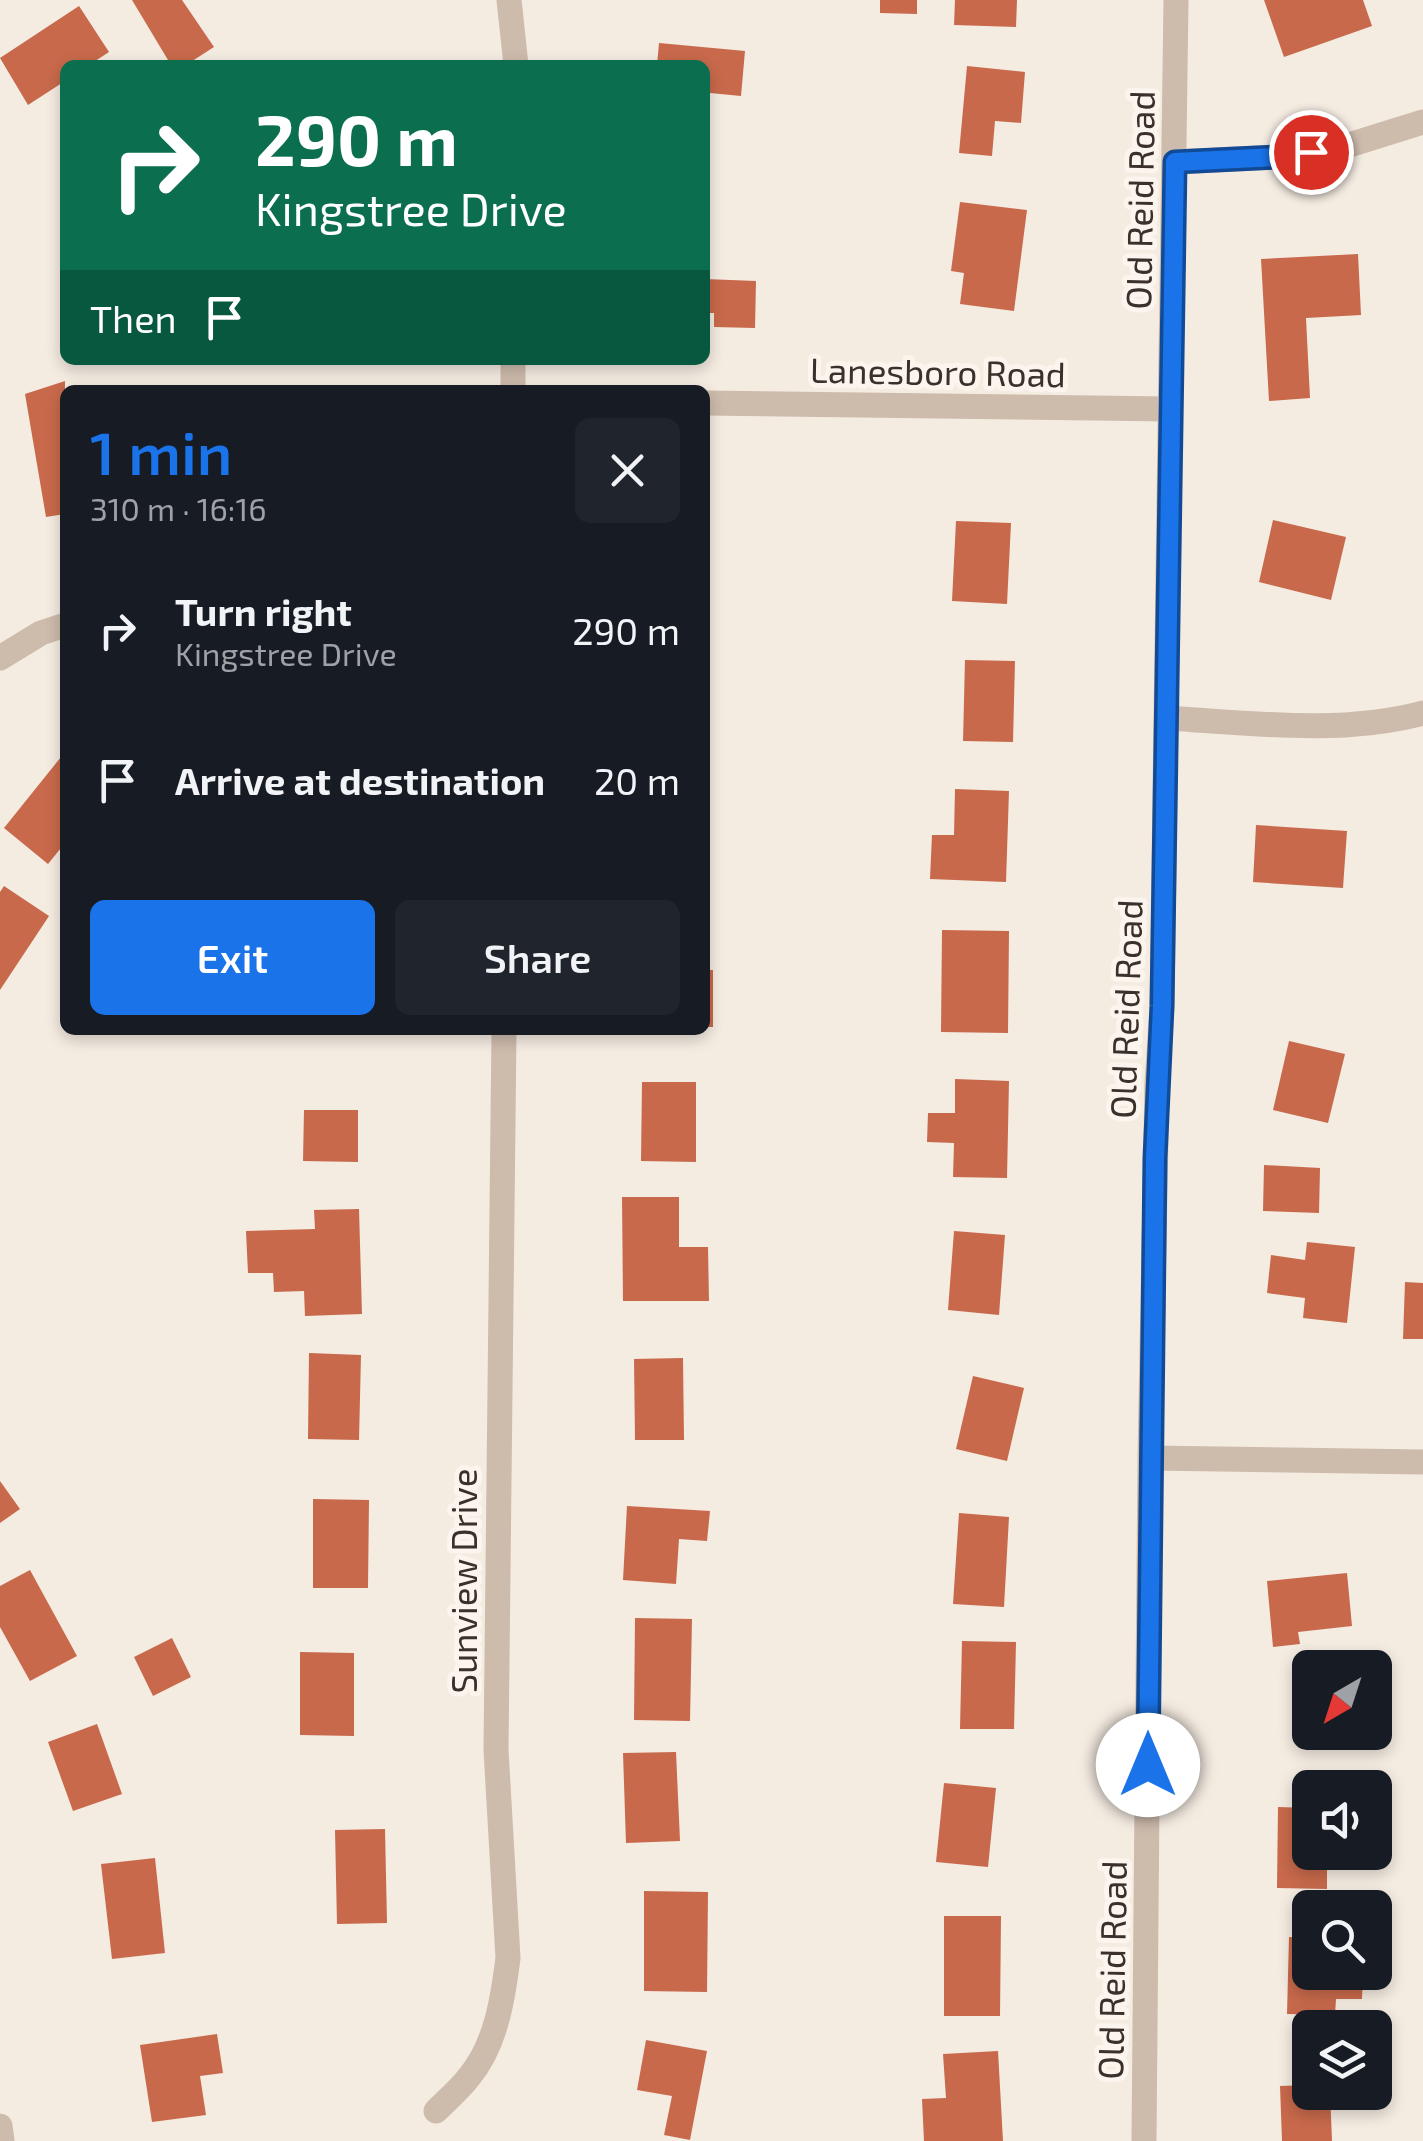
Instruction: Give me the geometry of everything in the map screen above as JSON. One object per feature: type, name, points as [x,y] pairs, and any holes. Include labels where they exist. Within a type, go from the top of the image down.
[{"type":"street","points":[[509,0],[515,60]]},
{"type":"street","name":"Old Reid Road","points":[[1144,2141],[1150,1458],[1167,718],[1176,0]]},
{"type":"street","points":[[1175,162],[1276,157],[1346,146],[1423,122]]},
{"type":"street","name":"Lanesboro Road","points":[[710,403],[1170,409]]},
{"type":"street","points":[[0,658],[41,633],[60,627]]},
{"type":"street","points":[[1167,718],[1293,726],[1372,722],[1423,713]]},
{"type":"street","name":"Sunview Drive","points":[[436,2111],[471,2076],[488,2046],[508,1958],[496,1750],[504,1035]]},
{"type":"street","points":[[1150,1458],[1423,1462]]},
{"type":"street","points":[[0,2126],[2,2141]]},
{"type":"building","points":[[132,0],[182,0],[214,47],[194,60],[168,60]]},
{"type":"building","points":[[880,0],[917,0],[917,14],[880,13]]},
{"type":"building","points":[[955,0],[1017,0],[1016,27],[954,25]]},
{"type":"building","points":[[1264,0],[1363,0],[1372,26],[1284,57]]},
{"type":"building","points":[[79,6],[109,52],[97,60],[60,60],[60,84],[28,105],[0,58]]},
{"type":"building","points":[[659,43],[745,51],[741,96],[710,93],[710,60],[657,60]]},
{"type":"building","points":[[967,66],[1025,72],[1021,123],[995,121],[992,156],[959,153]]},
{"type":"building","points":[[960,202],[1027,210],[1014,311],[960,304],[964,273],[951,271]]},
{"type":"building","points":[[1358,254],[1361,315],[1306,318],[1310,398],[1269,401],[1261,259]]},
{"type":"building","points":[[710,279],[756,281],[755,328],[714,327],[714,313],[710,313]]},
{"type":"building","points":[[65,381],[65,385],[60,385],[60,515],[46,517],[25,394]]},
{"type":"building","points":[[1273,520],[1346,537],[1331,600],[1259,582]]},
{"type":"building","points":[[956,521],[1011,523],[1007,604],[952,601]]},
{"type":"building","points":[[965,660],[1015,661],[1013,742],[963,741]]},
{"type":"building","points":[[60,758],[60,849],[48,864],[4,828]]},
{"type":"building","points":[[955,789],[1009,791],[1006,882],[930,879],[932,835],[954,835]]},
{"type":"building","points":[[1256,825],[1347,831],[1343,888],[1253,882]]},
{"type":"building","points":[[4,886],[49,916],[0,990],[0,892]]},
{"type":"building","points":[[942,930],[1009,931],[1008,1033],[941,1032]]},
{"type":"building","points":[[710,970],[713,970],[710,1027]]},
{"type":"building","points":[[1289,1041],[1345,1054],[1328,1123],[1273,1110]]},
{"type":"building","points":[[955,1079],[1009,1081],[1007,1178],[953,1177],[954,1143],[927,1142],[928,1113],[955,1113]]},
{"type":"building","points":[[642,1082],[696,1082],[696,1162],[641,1161]]},
{"type":"building","points":[[304,1110],[358,1110],[358,1162],[303,1161]]},
{"type":"building","points":[[1264,1165],[1320,1168],[1319,1213],[1263,1211]]},
{"type":"building","points":[[622,1197],[679,1197],[679,1247],[708,1247],[709,1301],[623,1301]]},
{"type":"building","points":[[359,1209],[362,1314],[305,1316],[304,1291],[274,1292],[273,1273],[248,1273],[246,1231],[315,1229],[314,1210]]},
{"type":"building","points":[[954,1231],[1005,1235],[999,1315],[948,1310]]},
{"type":"building","points":[[1307,1242],[1355,1247],[1347,1323],[1303,1318],[1305,1298],[1267,1293],[1271,1255],[1305,1260]]},
{"type":"building","points":[[1405,1282],[1423,1283],[1423,1339],[1403,1339]]},
{"type":"building","points":[[309,1353],[361,1355],[359,1440],[308,1439]]},
{"type":"building","points":[[683,1358],[684,1440],[635,1440],[634,1359]]},
{"type":"building","points":[[973,1376],[1024,1388],[1007,1461],[956,1449]]},
{"type":"building","points":[[0,1481],[20,1509],[0,1523]]},
{"type":"building","points":[[313,1499],[369,1500],[368,1588],[313,1588]]},
{"type":"building","points":[[627,1506],[710,1511],[707,1541],[679,1539],[676,1584],[623,1580]]},
{"type":"building","points":[[959,1513],[1009,1517],[1004,1607],[953,1604]]},
{"type":"building","points":[[30,1570],[77,1656],[30,1681],[0,1627],[0,1586]]},
{"type":"building","points":[[1347,1573],[1352,1626],[1298,1632],[1300,1644],[1273,1647],[1267,1581]]},
{"type":"building","points":[[635,1618],[692,1619],[690,1721],[634,1720]]},
{"type":"building","points":[[172,1638],[191,1677],[153,1696],[134,1657]]},
{"type":"building","points":[[962,1641],[1016,1642],[1014,1729],[960,1729]]},
{"type":"building","points":[[300,1652],[354,1653],[354,1736],[300,1735]]},
{"type":"building","points":[[97,1724],[122,1794],[73,1811],[48,1742]]},
{"type":"building","points":[[676,1752],[680,1841],[626,1843],[623,1753]]},
{"type":"building","points":[[944,1783],[996,1788],[988,1867],[936,1862]]},
{"type":"building","points":[[1278,1807],[1292,1807],[1292,1870],[1327,1870],[1327,1889],[1277,1888]]},
{"type":"building","points":[[385,1829],[387,1923],[337,1924],[335,1830]]},
{"type":"building","points":[[155,1858],[165,1953],[112,1959],[101,1864]]},
{"type":"building","points":[[644,1891],[708,1892],[707,1992],[644,1991]]},
{"type":"building","points":[[944,1916],[1001,1916],[1000,2016],[944,2016]]},
{"type":"building","points":[[1289,1937],[1292,1990],[1362,1990],[1362,1999],[1336,1999],[1335,2010],[1292,2010],[1292,2014],[1287,2014]]},
{"type":"building","points":[[217,2034],[223,2073],[200,2076],[206,2115],[152,2122],[140,2045]]},
{"type":"building","points":[[646,2040],[707,2051],[690,2140],[664,2135],[672,2096],[637,2090]]},
{"type":"building","points":[[998,2051],[1003,2141],[924,2141],[922,2099],[946,2098],[943,2054]]},
{"type":"building","points":[[1280,2086],[1292,2086],[1292,2110],[1331,2110],[1332,2141],[1282,2141]]},
{"type":"route","points":[[1148,1765],[1175,162],[1311,152]]}]
